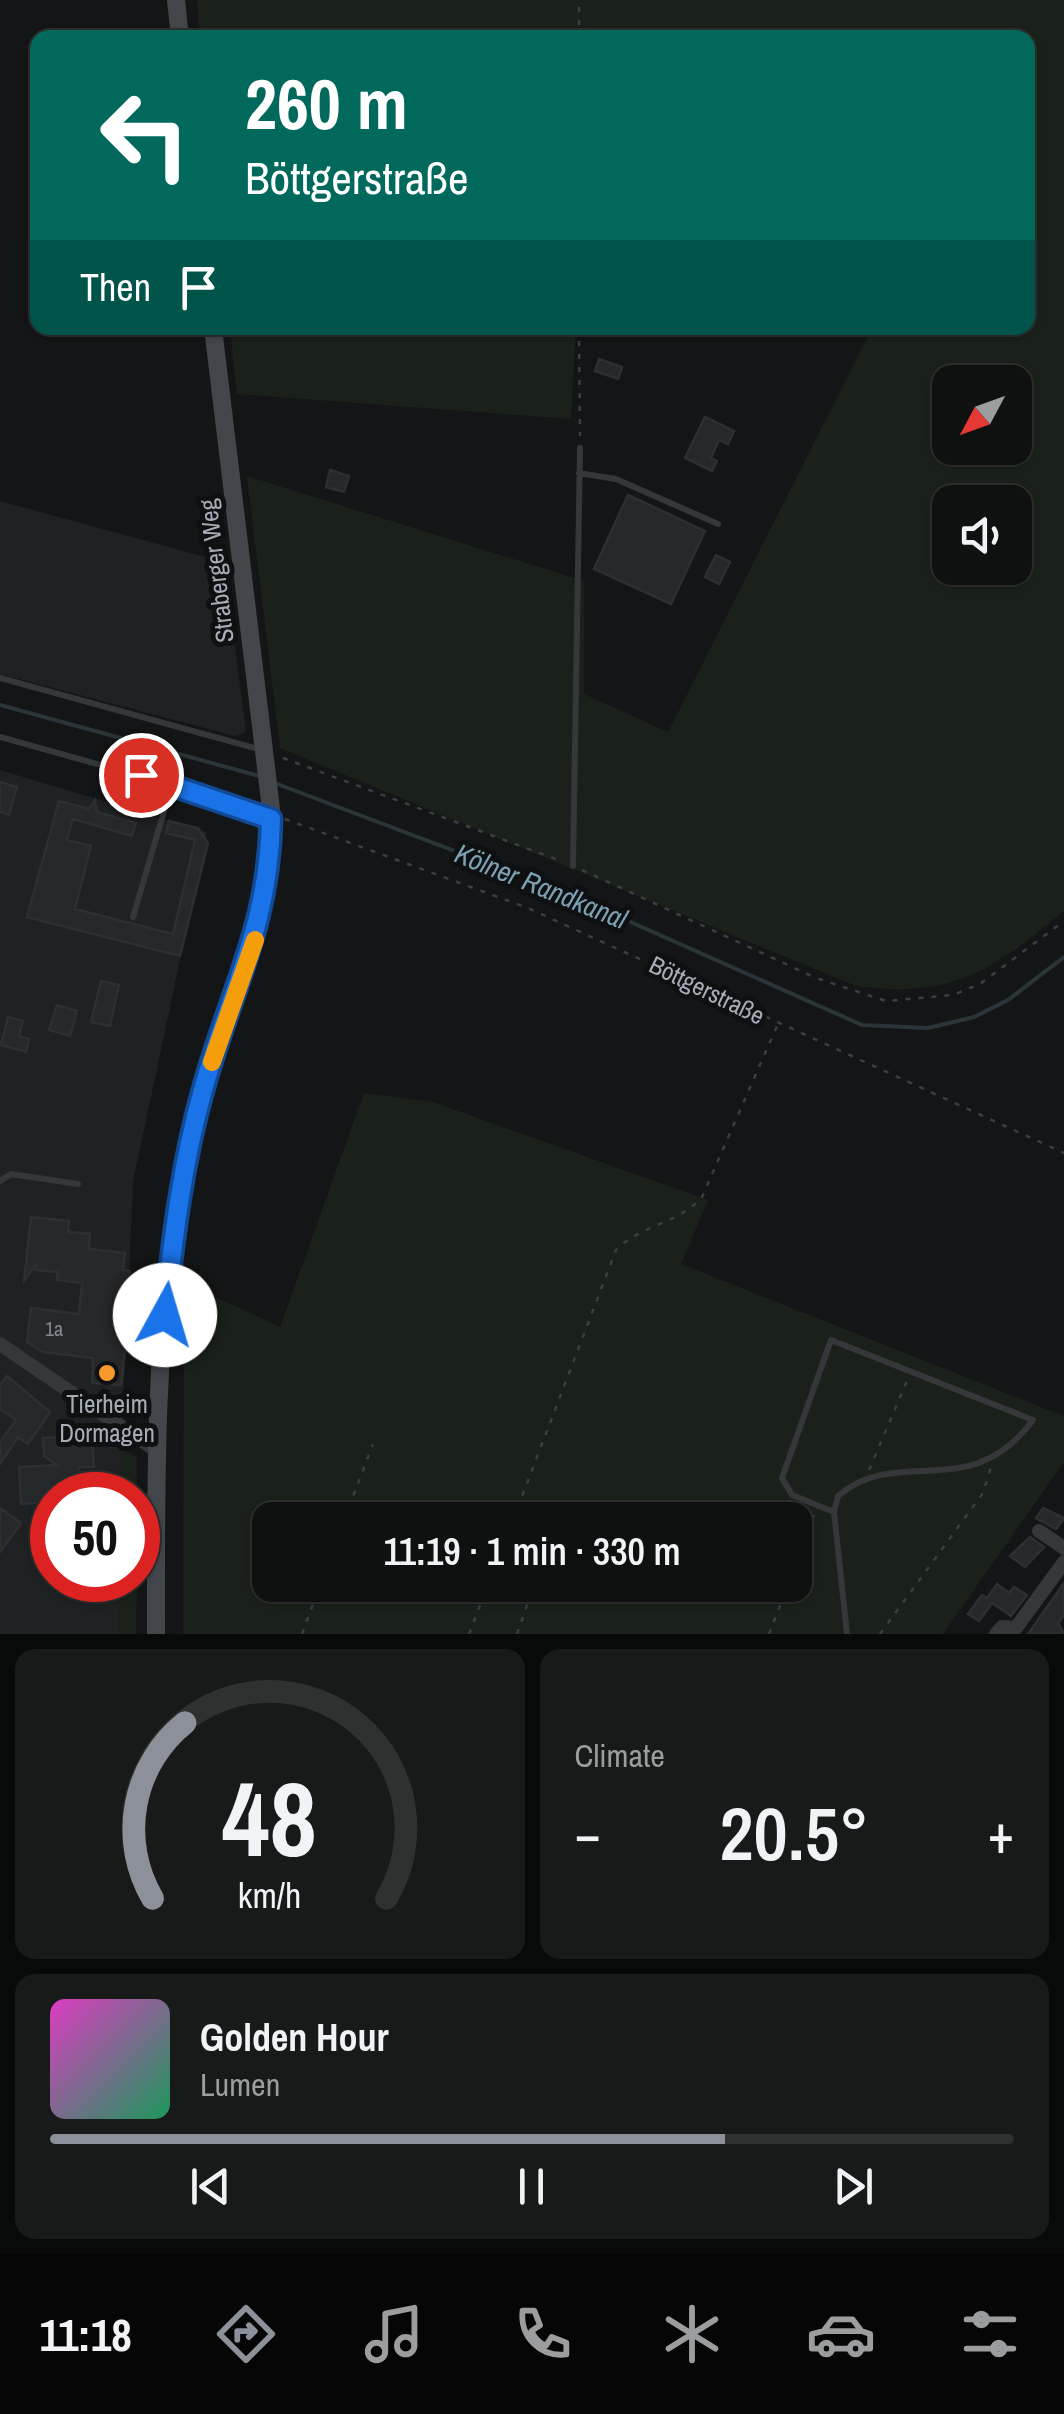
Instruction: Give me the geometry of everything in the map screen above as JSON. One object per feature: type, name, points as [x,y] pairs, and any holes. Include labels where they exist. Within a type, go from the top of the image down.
[{"type":"main road","points":[[176,0],[179,30]]},
{"type":"main road","name":"Straberger Weg","points":[[156,1634],[156,1392],[178,1200],[203,1089],[259,928],[268,881],[271,814],[214,335]]},
{"type":"street","points":[[0,1344],[156,1451]]},
{"type":"street","points":[[1039,1531],[1064,1548]]},
{"type":"street","points":[[996,1634],[1002,1626],[1016,1628],[1064,1562]]},
{"type":"lane","points":[[573,866],[580,448]]},
{"type":"lane","points":[[579,473],[616,479],[718,524]]},
{"type":"lane","points":[[0,678],[263,754]]},
{"type":"lane","points":[[0,738],[271,814]]},
{"type":"lane","points":[[133,918],[172,784]]},
{"type":"lane","points":[[0,1181],[12,1174],[78,1184]]},
{"type":"lane","points":[[834,1512],[792,1496],[782,1478],[831,1340],[1034,1420],[1014,1446],[991,1460],[960,1470],[864,1481],[838,1496],[834,1512],[847,1634]]},
{"type":"path","points":[[579,0],[579,30]]},
{"type":"path","points":[[578,335],[580,448]]},
{"type":"path","points":[[263,754],[573,866],[816,978],[886,1001],[954,995],[980,984],[1064,921]]},
{"type":"path","name":"Böttgerstraße","points":[[271,814],[528,908],[1064,1153]]},
{"type":"path","points":[[519,1502],[616,1250],[626,1240],[682,1215],[702,1197],[777,1024]]},
{"type":"path","points":[[864,1481],[912,1372]]},
{"type":"path","points":[[351,1502],[373,1444]]},
{"type":"path","points":[[880,1634],[983,1492],[991,1460]]},
{"type":"path","points":[[812,1520],[817,1507]]},
{"type":"path","points":[[302,1634],[314,1602]]},
{"type":"path","points":[[469,1634],[481,1602]]},
{"type":"path","points":[[516,1634],[528,1602]]},
{"type":"path","points":[[769,1634],[781,1602]]},
{"type":"shaded area","points":[[197,0],[1064,0],[1064,911],[1014,950],[969,976],[920,988],[856,986],[280,748],[247,476],[584,581],[584,694],[668,732],[868,335],[1035,335],[1035,30],[199,30]]},
{"type":"shaded area","points":[[231,335],[576,335],[571,419],[237,394]]},
{"type":"shaded area","points":[[0,501],[224,562],[246,732],[235,736],[0,674]]},
{"type":"shaded area","points":[[0,770],[207,832],[133,1182],[120,1472],[30,1472],[30,1602],[117,1602],[117,1634],[0,1634]]},
{"type":"shaded area","points":[[364,1093],[433,1102],[708,1200],[681,1264],[1064,1416],[1064,1462],[943,1634],[183,1634],[184,1282],[280,1327]]},
{"type":"shaded area","points":[[120,1448],[137,1457],[137,1472],[119,1472]]},
{"type":"shaded area","points":[[117,1602],[137,1602],[136,1634],[117,1634]]},
{"type":"building","points":[[599,359],[622,367],[618,379],[595,371]]},
{"type":"building","points":[[705,417],[734,431],[728,444],[719,440],[711,458],[717,461],[712,471],[685,458]]},
{"type":"building","points":[[330,470],[349,476],[344,492],[326,487]]},
{"type":"building","points":[[628,495],[705,531],[671,604],[594,569]]},
{"type":"building","points":[[716,555],[730,562],[719,584],[705,577]]},
{"type":"building","points":[[0,782],[17,787],[9,815],[0,812]]},
{"type":"building","points":[[95,800],[97,812],[136,823],[132,836],[73,819],[67,840],[91,846],[75,909],[173,934],[195,840],[166,833],[169,821],[198,828],[208,843],[180,956],[27,917],[59,801],[89,809]]},
{"type":"building","points":[[101,981],[119,985],[110,1026],[91,1022]]},
{"type":"building","points":[[57,1005],[77,1011],[70,1036],[49,1030]]},
{"type":"building","points":[[8,1017],[23,1021],[19,1036],[29,1039],[26,1052],[1,1045]]},
{"type":"building","points":[[31,1217],[69,1221],[68,1232],[90,1234],[89,1249],[125,1253],[123,1270],[130,1271],[122,1338],[148,1342],[147,1353],[125,1351],[121,1385],[92,1383],[93,1358],[43,1352],[27,1342],[31,1308],[79,1314],[82,1283],[57,1280],[58,1272],[36,1270],[37,1263],[24,1281]]},
{"type":"building","points":[[7,1376],[50,1412],[28,1444],[18,1437],[0,1464],[0,1442],[16,1420],[0,1409],[0,1385]]},
{"type":"building","points":[[92,1435],[94,1467],[79,1467],[79,1472],[30,1472],[30,1503],[21,1504],[19,1467],[57,1465],[44,1456],[43,1438]]},
{"type":"building","points":[[0,1508],[21,1523],[0,1552]]},
{"type":"building","points":[[1043,1508],[1064,1518],[1056,1529],[1036,1518]]},
{"type":"building","points":[[1030,1537],[1044,1547],[1025,1567],[1010,1556]]},
{"type":"building","points":[[1064,1583],[1064,1615],[1058,1623],[1064,1634],[1028,1634]]},
{"type":"building","points":[[997,1584],[1009,1593],[1014,1587],[1027,1595],[1011,1616],[992,1603],[979,1621],[968,1614],[982,1595],[987,1598]]},
{"type":"waterway","name":"Kölner Randkanal","points":[[0,705],[259,776]]},
{"type":"waterway","name":"Kölner Randkanal","points":[[272,782],[563,892],[862,1025],[928,1028],[974,1017],[1008,1000],[1064,957]]},
{"type":"slow traffic","points":[[212,1062],[255,940]]},
{"type":"place","name":"Tierheim Dormagen","points":[[107,1373]]},
{"type":"route","points":[[141,775],[216,797],[271,819],[268,881],[259,928],[203,1089],[178,1200],[165,1315]]}]
